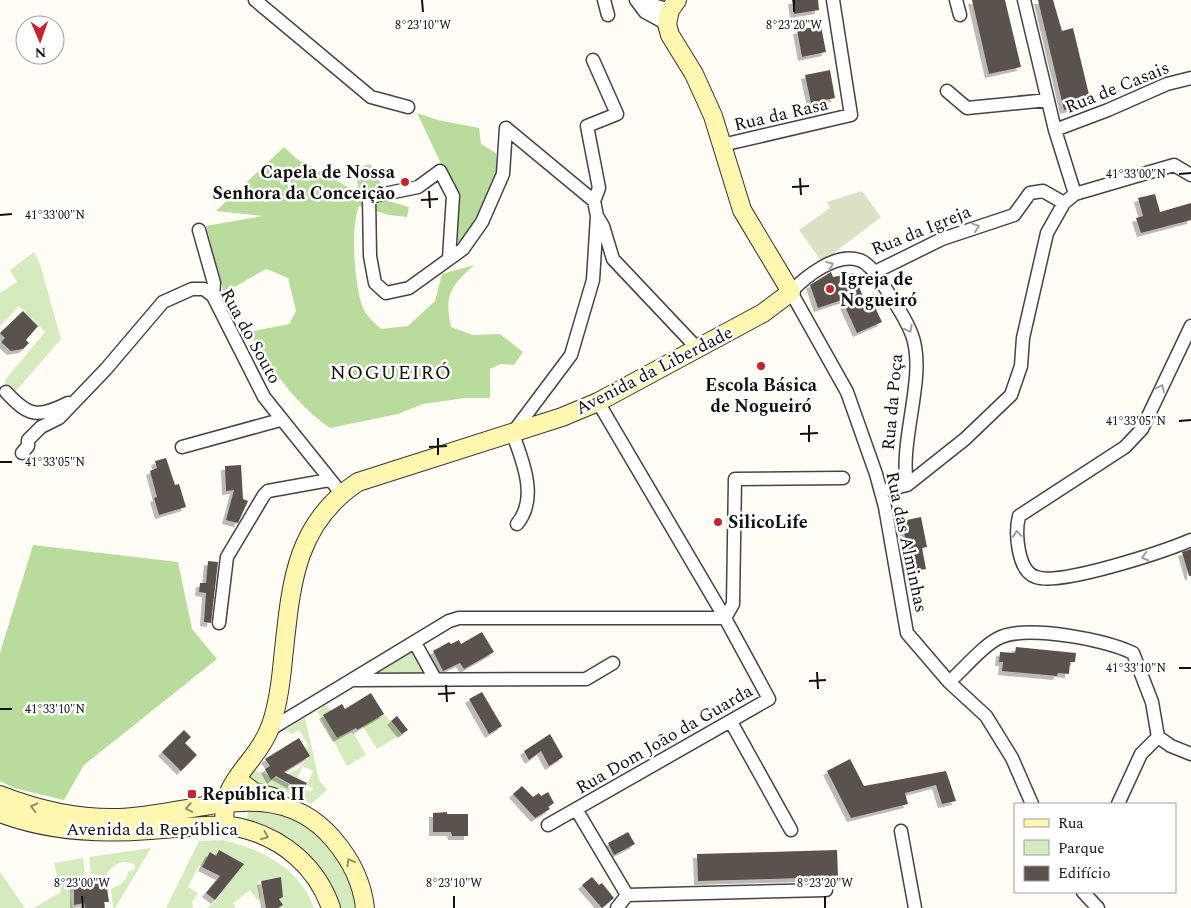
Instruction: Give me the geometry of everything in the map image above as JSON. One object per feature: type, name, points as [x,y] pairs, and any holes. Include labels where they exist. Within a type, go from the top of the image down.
[{"type":"street","points":[[255,0],[371,97],[408,107]]},
{"type":"street","points":[[604,0],[608,15]]},
{"type":"street","points":[[636,0],[645,12],[671,11],[670,35],[694,74],[713,116],[742,210],[791,292]]},
{"type":"street","name":"Rua da Rasa","points":[[722,145],[851,115],[833,0]]},
{"type":"street","points":[[956,0],[960,15]]},
{"type":"street","points":[[1024,0],[1055,130],[1075,194]]},
{"type":"street","points":[[517,524],[524,509],[528,482],[513,432],[572,355],[592,280],[597,216],[594,201],[599,188],[586,126],[617,114],[593,60]]},
{"type":"street","name":"Rua de Casais","points":[[1055,130],[1108,110],[1167,84],[1191,78]]},
{"type":"street","points":[[947,91],[967,108],[1048,100]]},
{"type":"street","points":[[449,258],[452,196],[440,171],[418,188],[369,197],[370,256],[374,283],[386,293],[409,288],[463,249],[482,222],[503,174],[506,128],[594,201]]},
{"type":"street","points":[[882,491],[907,485],[965,439],[1011,395],[1022,366],[1023,338],[1047,233],[1064,203],[1075,194],[1174,165],[1191,176]]},
{"type":"street","name":"Rua da Igreja","points":[[791,292],[804,277],[848,258],[861,260],[874,272],[942,239],[1014,215],[1030,194],[1043,191],[1064,203]]},
{"type":"street","points":[[597,216],[603,226],[612,259],[697,348]]},
{"type":"street","points":[[199,230],[214,283],[213,296]]},
{"type":"street","name":"Rua da Poça","points":[[874,272],[912,335],[916,355],[904,456],[907,485]]},
{"type":"street","name":"Rua do Souto","points":[[22,453],[28,446],[28,440],[41,427],[59,418],[106,370],[163,302],[192,289],[204,289],[213,296],[264,397],[280,420],[341,493]]},
{"type":"street","name":"Avenida da Liberdade","points":[[232,827],[224,813],[234,801],[231,784],[243,776],[269,730],[281,679],[295,572],[300,554],[322,513],[341,493],[358,482],[562,417],[598,402],[763,313],[791,292]]},
{"type":"street","name":"Rua das Alminhas","points":[[791,292],[847,392],[882,491],[907,633],[949,682],[986,716],[1012,758],[1032,803]]},
{"type":"street","points":[[1191,326],[1142,429],[1125,447],[1019,516],[1016,530],[1023,565],[1035,577],[1052,579],[1127,562],[1165,551],[1191,540]]},
{"type":"street","name":"Rua do Souto","points":[[6,392],[25,409],[42,414],[76,399]]},
{"type":"street","points":[[598,402],[726,618]]},
{"type":"street","points":[[182,447],[280,420]]},
{"type":"street","points":[[726,618],[733,604],[735,478],[843,478]]},
{"type":"street","points":[[219,623],[227,557],[264,495],[268,491],[329,480]]},
{"type":"street","points":[[269,730],[356,680],[450,621],[459,618],[726,618]]},
{"type":"street","name":"Rua Dom João da Guarda","points":[[548,825],[769,700],[726,618]]},
{"type":"street","points":[[949,682],[988,645],[1002,637],[1018,634],[1059,634],[1114,644],[1133,653],[1152,702],[1158,737],[1177,750],[1191,754]]},
{"type":"street","points":[[415,644],[436,679]]},
{"type":"street","points":[[356,680],[586,679],[613,663]]},
{"type":"street","points":[[731,722],[791,830]]},
{"type":"street","points":[[1118,803],[1141,754],[1158,737]]},
{"type":"street","points":[[243,776],[254,792],[272,796],[283,805]]},
{"type":"street","name":"Avenida da República","points":[[0,795],[25,805],[57,813],[118,818],[151,815],[234,801],[283,805],[298,811],[324,828],[345,853],[358,876],[365,908]]},
{"type":"street","points":[[576,809],[627,895]]},
{"type":"street","name":"Avenida da República","points":[[0,814],[28,823],[74,830],[148,831],[232,827],[269,838],[301,859],[319,881],[330,908]]},
{"type":"street","points":[[901,831],[915,908]]},
{"type":"street","points":[[627,895],[826,890]]},
{"type":"street","points":[[1086,893],[1098,908]]},
{"type":"street","points":[[617,908],[627,895]]},
{"type":"green space","points":[[417,113],[438,120],[479,128],[481,144],[496,153],[497,165],[492,190],[481,213],[460,245],[455,235],[445,172]]},
{"type":"green space","points":[[284,147],[297,159],[355,191],[358,185],[353,169],[370,164],[379,178],[385,200],[409,207],[407,217],[389,215],[359,206],[356,216],[354,259],[358,290],[365,312],[381,329],[408,326],[435,301],[442,274],[474,265],[460,279],[451,292],[448,306],[451,327],[473,335],[500,334],[523,352],[514,365],[501,364],[490,369],[490,398],[465,398],[423,404],[398,414],[330,428],[295,397],[266,359],[249,332],[289,324],[296,311],[288,278],[266,269],[224,293],[206,226],[263,216],[216,211]]},
{"type":"green space","points":[[862,191],[881,217],[822,262],[799,230],[830,208],[827,202]]},
{"type":"green space","points":[[34,252],[40,264],[61,339],[16,391],[6,388],[5,380],[45,332],[19,306],[0,326],[0,293],[17,282],[10,270]]},
{"type":"green space","points":[[33,545],[178,562],[192,629],[217,659],[84,765],[64,800],[14,788],[0,781],[0,653]]},
{"type":"green space","points":[[410,651],[414,652],[423,669],[421,673],[381,673],[381,669]]},
{"type":"green space","points":[[327,705],[331,711],[324,716],[337,738],[352,730],[366,755],[347,766],[317,711]]},
{"type":"green space","points":[[384,714],[402,734],[377,749],[361,724]]},
{"type":"green space","points":[[305,718],[319,780],[327,790],[311,804],[271,785],[253,782],[245,770],[247,768],[268,775],[271,780],[274,777],[303,791],[304,789],[311,792],[313,788],[307,785],[313,771],[303,766],[297,778],[289,775],[290,772],[297,770],[310,756],[305,749],[309,746],[299,730],[292,734],[285,730]]},
{"type":"green space","points":[[246,807],[276,810],[314,830],[347,867],[359,908],[337,908],[333,898],[246,823],[248,812]]},
{"type":"green space","points":[[223,840],[251,849],[278,862],[299,882],[308,894],[314,908],[278,908],[283,905],[279,899],[283,897],[281,877],[258,881],[261,898],[258,901],[250,890],[233,903],[236,908],[207,908],[215,901],[236,874],[232,871],[235,867],[240,869],[244,865],[219,851],[216,856],[211,853],[202,867],[199,865],[188,887],[198,893],[192,902],[193,908],[166,908],[199,841]]},
{"type":"green space","points":[[151,848],[115,908],[113,908],[111,889],[121,884],[127,877],[128,872],[135,869],[135,865],[122,862],[113,867],[105,878],[96,879],[95,874],[91,873],[89,857]]},
{"type":"green space","points":[[83,858],[85,873],[79,880],[72,881],[73,891],[70,892],[72,908],[34,908],[61,892],[54,863]]},
{"type":"green space","points":[[0,872],[25,908],[0,908]]},
{"type":"building","points":[[792,0],[818,0],[819,10],[794,14]]},
{"type":"building","points":[[972,0],[1005,0],[1021,67],[989,74]]},
{"type":"building","points":[[1038,0],[1053,0],[1062,31],[1073,28],[1091,103],[1064,110]]},
{"type":"building","points":[[821,26],[826,52],[802,57],[797,30]]},
{"type":"building","points":[[830,70],[835,98],[811,103],[805,75]]},
{"type":"building","points":[[1155,194],[1160,212],[1191,203],[1191,220],[1141,233],[1136,218],[1143,216],[1138,198]]},
{"type":"building","points":[[831,272],[833,277],[854,273],[864,300],[870,297],[882,322],[857,333],[842,300],[818,308],[810,285]]},
{"type":"building","points":[[23,311],[38,326],[26,340],[29,343],[23,349],[11,351],[1,342],[5,338],[0,333]]},
{"type":"building","points":[[166,458],[175,485],[179,484],[186,507],[159,515],[154,498],[157,497],[150,471],[157,468],[155,461]]},
{"type":"building","points":[[241,465],[243,499],[248,501],[238,523],[226,520],[234,490],[226,491],[225,466]]},
{"type":"building","points":[[921,517],[927,547],[922,548],[926,569],[905,573],[902,556],[908,555],[902,521]]},
{"type":"building","points":[[1191,549],[1191,576],[1189,576],[1182,552]]},
{"type":"building","points":[[208,561],[218,562],[211,623],[204,622],[206,593],[199,592],[200,583],[206,583]]},
{"type":"building","points":[[482,632],[494,652],[464,669],[460,663],[443,671],[433,651],[449,642],[451,644],[459,640],[461,644]]},
{"type":"building","points":[[1016,647],[1076,653],[1075,662],[1070,662],[1069,674],[1058,673],[1057,676],[1002,671],[1003,662],[999,662],[1000,652],[1015,653]]},
{"type":"building","points":[[482,692],[502,726],[489,734],[469,699]]},
{"type":"building","points":[[371,693],[384,714],[357,730],[356,728],[337,738],[323,715],[342,704],[345,709]]},
{"type":"building","points":[[397,716],[408,730],[402,734],[391,721]]},
{"type":"building","points":[[184,730],[191,737],[185,743],[197,755],[181,771],[162,752]]},
{"type":"building","points":[[550,734],[563,757],[549,766],[541,751],[529,760],[524,751]]},
{"type":"building","points":[[299,738],[310,756],[284,772],[307,783],[303,791],[276,776],[271,780],[265,769],[270,766],[265,759]]},
{"type":"building","points":[[850,759],[864,786],[946,771],[956,801],[942,804],[936,785],[905,793],[908,804],[851,818],[827,771]]},
{"type":"building","points":[[522,786],[533,797],[539,793],[541,796],[548,792],[554,803],[548,807],[550,809],[535,818],[513,794]]},
{"type":"building","points":[[447,812],[447,814],[468,814],[468,836],[452,836],[451,832],[433,832],[433,813]]},
{"type":"building","points":[[628,832],[635,844],[614,855],[608,843]]},
{"type":"building","points":[[219,850],[244,864],[215,900],[206,893],[220,876],[202,867],[210,852],[216,856]]},
{"type":"building","points":[[837,850],[838,877],[698,881],[697,854]]},
{"type":"building","points":[[281,877],[283,897],[279,899],[283,905],[278,908],[266,908],[261,881]]},
{"type":"building","points":[[592,877],[599,885],[602,883],[614,898],[602,908],[582,885]]},
{"type":"building","points":[[90,881],[94,883],[106,881],[109,902],[104,902],[105,908],[85,908],[84,903],[74,905],[74,884]]},
{"type":"place","name":"Capela de Nossa Senhora da Conceição","points":[[405,182]]},
{"type":"place","name":"Igreja de Nogueiró","points":[[830,289]]},
{"type":"place","name":"Escola Básica de Nogueiró","points":[[761,366]]},
{"type":"place","name":"SilicoLife","points":[[718,522]]},
{"type":"place","name":"República II","points":[[192,794]]},
{"type":"district","name":"NOGUEIRÓ","points":[[391,372]]}]
